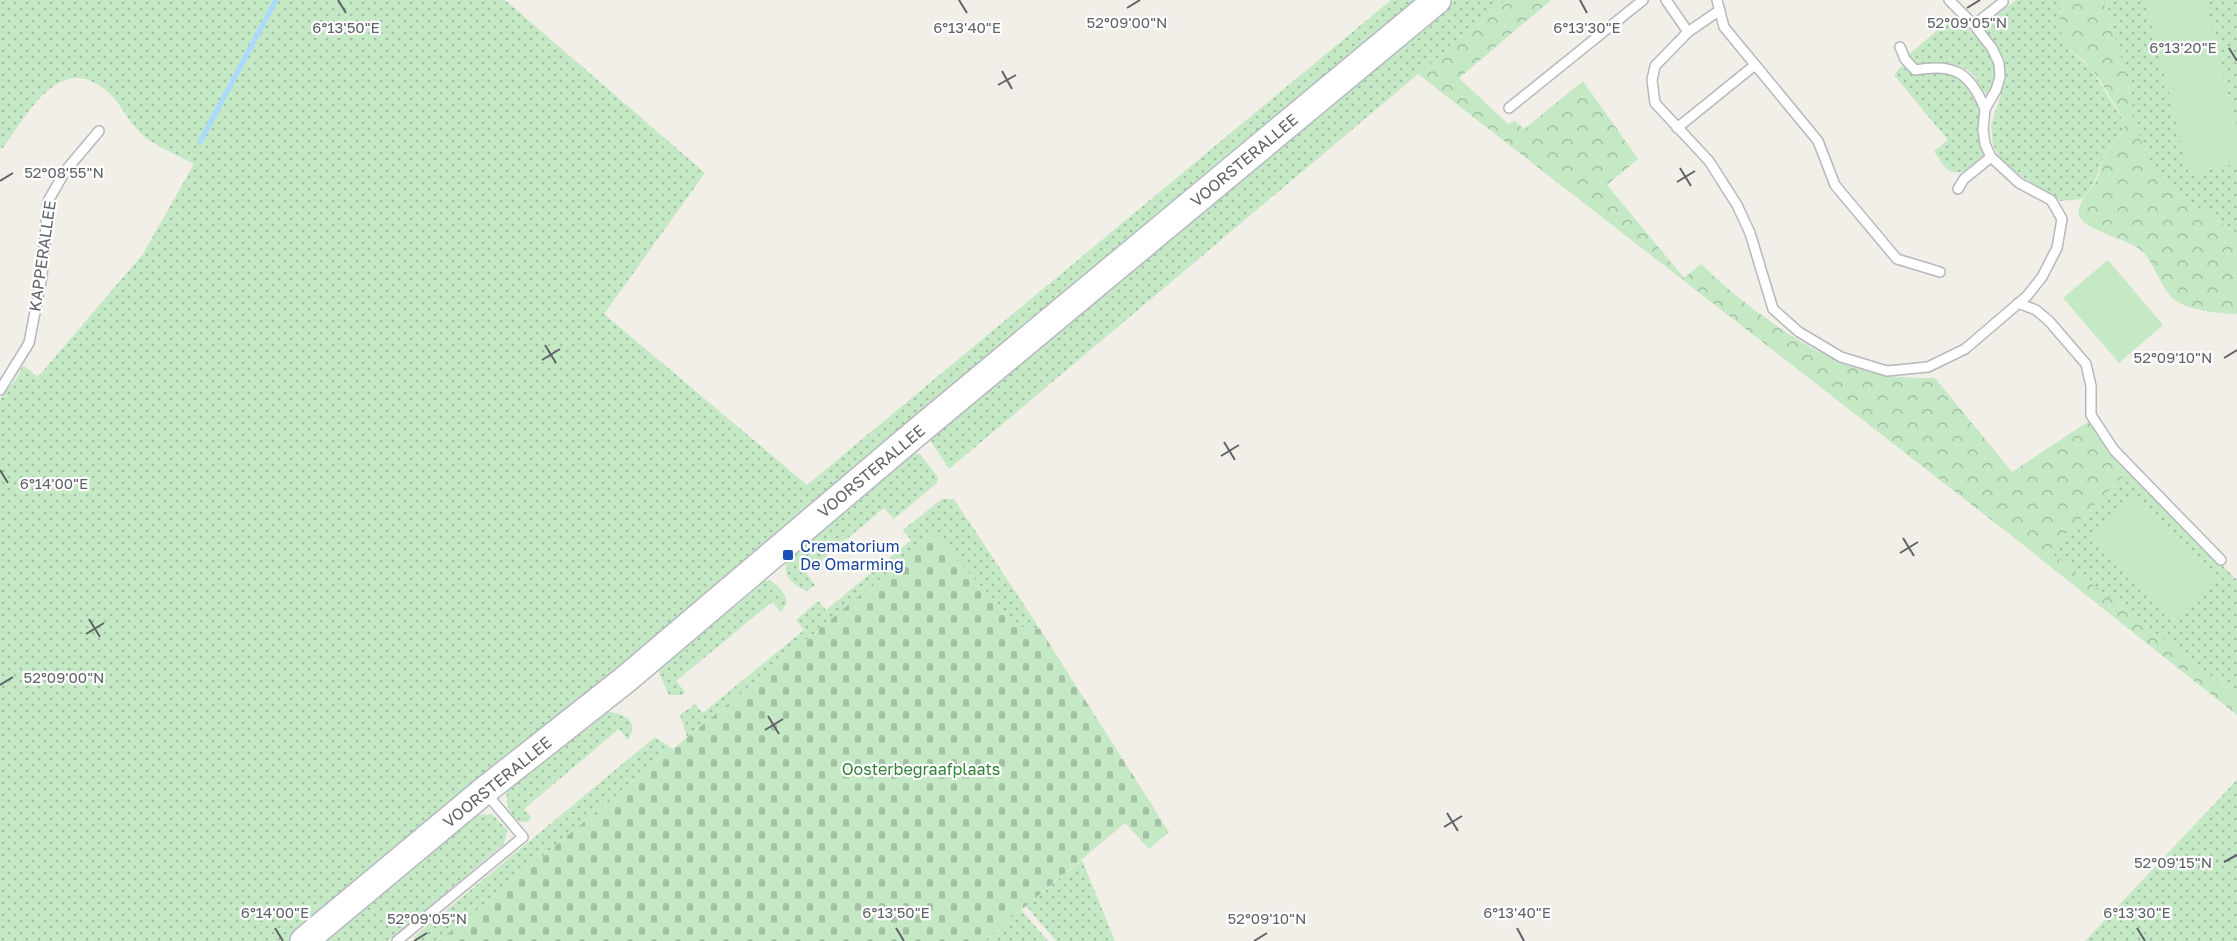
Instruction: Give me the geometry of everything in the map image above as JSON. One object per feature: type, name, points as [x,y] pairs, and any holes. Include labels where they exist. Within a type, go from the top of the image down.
[{"type":"main road","name":"VOORSTERALLEE","points":[[304,941],[484,791],[626,679],[916,433],[1437,0]]},
{"type":"lane","points":[[1509,108],[1643,0]]},
{"type":"lane","points":[[1666,0],[1688,33]]},
{"type":"lane","points":[[1940,272],[1897,259],[1835,185],[1818,141],[1724,27],[1719,5],[1655,66],[1652,80],[1655,103],[1709,161],[1737,205],[1750,233],[1773,309],[1799,332],[1841,357],[1887,371],[1928,367],[1965,349],[2018,303],[2042,277],[2057,248],[2062,219],[2051,200],[2019,183],[1991,156],[1985,144],[1983,129],[1985,109],[1996,90],[2000,77],[1999,63],[1992,48],[1974,25],[1949,0]]},
{"type":"lane","points":[[1974,25],[2003,2]]},
{"type":"lane","points":[[1900,47],[1905,59],[1915,70],[1933,67],[1949,68],[1967,77],[1978,90],[1985,109]]},
{"type":"lane","points":[[1677,128],[1755,65]]},
{"type":"lane","name":"KAPPERALLEE","points":[[0,390],[29,343],[42,276],[48,201],[66,170],[99,130]]},
{"type":"lane","points":[[1958,189],[1964,179],[1991,156]]},
{"type":"lane","points":[[2018,303],[2036,310],[2049,321],[2086,364],[2091,386],[2091,415],[2114,450],[2221,560]]},
{"type":"lane","points":[[397,941],[523,837],[484,791]]},
{"type":"green space","points":[[0,0],[505,0],[705,173],[604,314],[807,485],[1391,0],[1419,0],[299,941],[0,941],[0,399],[18,376],[23,365],[38,377],[143,254],[194,164],[145,137],[110,94],[92,81],[76,78],[61,82],[47,91],[34,104],[2,149],[0,148]]},
{"type":"green space","points":[[1454,0],[1506,0],[949,469],[930,440],[935,431]]},
{"type":"green space","points":[[1506,0],[1551,0],[1459,78],[1508,124],[1515,121],[1524,129],[1583,81],[1638,159],[1607,185],[1684,278],[1701,264],[1749,306],[1785,332],[1840,362],[1887,375],[1935,378],[2012,472],[2089,421],[2107,450],[2128,471],[2049,551],[2237,696],[2237,715],[2012,536],[1418,74]]},
{"type":"green space","points":[[2016,0],[2065,0],[2060,11],[2069,50],[2090,67],[2125,123],[2119,138],[2107,151],[2094,182],[2082,199],[2061,201],[2002,161],[1993,145],[1991,125],[2001,94],[2005,60],[1982,26]]},
{"type":"green space","points":[[2065,0],[2103,0],[2127,77],[2137,130],[2153,170],[2167,187],[2237,233],[2237,314],[2196,309],[2175,300],[2166,290],[2142,251],[2088,225],[2079,215],[2082,200],[2097,179],[2104,156],[2120,137],[2125,123],[2094,72],[2088,64],[2071,51],[2062,38],[2061,12]]},
{"type":"green space","points":[[2103,0],[2237,0],[2237,233],[2167,187],[2153,170],[2137,130],[2127,77]]},
{"type":"green space","points":[[2146,0],[2205,0],[2237,129],[2237,163],[2189,175]]},
{"type":"green space","points":[[1954,16],[1982,43],[1993,59],[1995,77],[1988,95],[1974,76],[1961,66],[1946,63],[1914,65],[1906,57]]},
{"type":"green space","points":[[1902,66],[1918,73],[1943,72],[1959,75],[1971,88],[1978,101],[1979,133],[1983,149],[1981,160],[1973,167],[1963,172],[1952,172],[1941,161],[1934,151],[1948,140],[1894,75]]},
{"type":"green space","points":[[2108,260],[2163,325],[2119,363],[2063,298]]},
{"type":"green space","points":[[911,453],[920,454],[938,477],[937,483],[894,519],[884,508],[806,573],[815,585],[807,591],[792,582],[786,573],[788,555]]},
{"type":"green space","points":[[2128,471],[2237,580],[2237,696],[2049,551]]},
{"type":"green space","points":[[2134,494],[2216,576],[2172,620],[2090,537]]},
{"type":"green space","points":[[942,499],[954,499],[1040,629],[1019,627],[935,535],[687,737],[680,715],[695,704],[703,713],[804,630],[796,620],[818,601],[826,610],[911,540],[903,530]]},
{"type":"green space","name":"Oosterbegraafplaats","points":[[935,534],[1019,627],[1040,629],[1169,832],[1149,849],[1125,823],[984,941],[439,941]]},
{"type":"green space","points":[[770,580],[785,596],[787,603],[781,612],[772,602],[676,681],[685,692],[682,695],[669,695],[659,673],[661,665],[756,582]]},
{"type":"green space","points":[[601,711],[621,715],[630,721],[632,732],[628,740],[619,729],[524,809],[531,817],[529,821],[519,821],[515,818],[507,803],[507,792]]},
{"type":"green space","points":[[655,737],[673,749],[439,941],[416,941],[414,937]]},
{"type":"green space","points":[[2237,780],[2237,941],[2085,941]]},
{"type":"green space","points":[[492,814],[507,830],[504,844],[388,941],[324,941],[477,815]]},
{"type":"green space","points":[[1082,860],[1115,941],[1056,941],[1026,906]]},
{"type":"green space","points":[[1021,910],[1048,941],[984,941]]},
{"type":"waterway","points":[[200,142],[276,0]]},
{"type":"place","name":"Crematorium De Omarming","points":[[788,555]]}]
